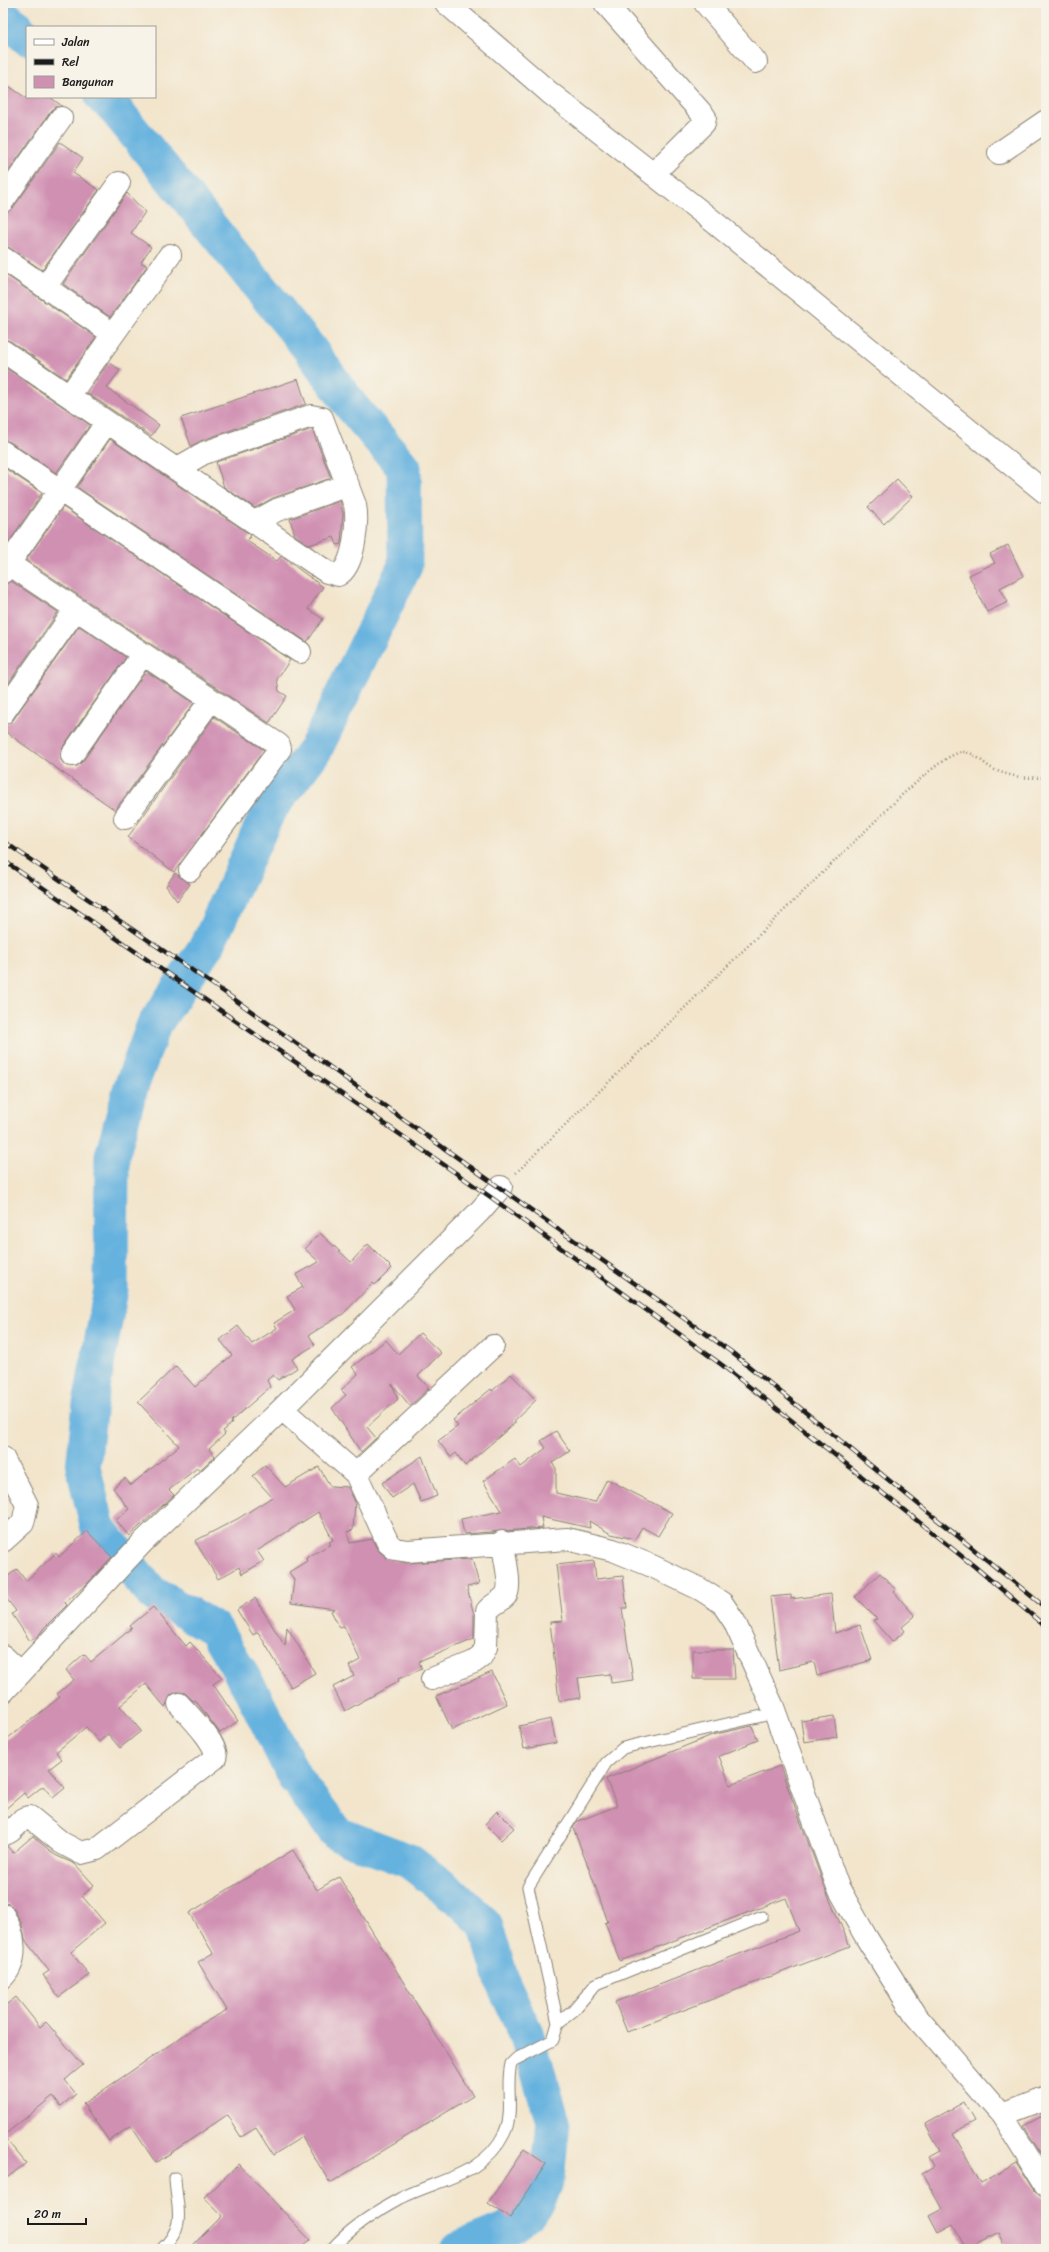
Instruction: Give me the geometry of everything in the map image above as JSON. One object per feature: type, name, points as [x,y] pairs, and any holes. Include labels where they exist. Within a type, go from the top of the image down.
[{"type":"street","points":[[446,3],[550,93],[653,174],[1046,493]]},
{"type":"street","points":[[605,3],[705,118],[704,123],[653,174]]},
{"type":"street","points":[[705,3],[756,62]]},
{"type":"street","points":[[3,201],[61,118]]},
{"type":"street","points":[[1000,153],[1046,121]]},
{"type":"street","points":[[45,287],[120,183]]},
{"type":"street","points":[[69,396],[170,255]]},
{"type":"street","points":[[3,258],[112,334]]},
{"type":"street","points":[[3,351],[327,572],[338,575],[345,570],[357,518],[348,485],[322,418],[317,416],[204,453],[176,469]]},
{"type":"street","points":[[107,422],[60,490],[5,565],[76,609],[279,745],[280,749],[190,870]]},
{"type":"street","points":[[3,452],[300,652]]},
{"type":"street","points":[[255,522],[276,510],[348,485]]},
{"type":"street","points":[[3,713],[76,609]]},
{"type":"street","points":[[72,755],[143,654]]},
{"type":"street","points":[[125,818],[211,700]]},
{"type":"street","points":[[3,1692],[144,1542],[282,1409],[479,1212],[501,1188]]},
{"type":"street","points":[[356,1474],[493,1346]]},
{"type":"street","points":[[282,1409],[356,1474],[388,1543],[395,1549],[408,1551],[502,1542],[567,1539],[613,1550],[700,1589],[722,1602],[734,1621],[774,1710],[838,1887],[915,2015],[1002,2116],[1046,2186]]},
{"type":"street","points":[[3,1458],[27,1506],[23,1523],[3,1541]]},
{"type":"street","points":[[432,1679],[474,1662],[484,1653],[488,1611],[490,1607],[506,1595],[509,1587],[502,1542]]},
{"type":"street","points":[[3,1656],[21,1673]]},
{"type":"street","points":[[3,1834],[11,1832],[24,1818],[30,1817],[62,1843],[81,1853],[96,1849],[215,1758],[216,1752],[211,1742],[179,1704]]},
{"type":"street","points":[[3,1915],[8,1924],[13,1947],[8,1971],[3,1977]]},
{"type":"street","points":[[1002,2116],[1046,2098]]},
{"type":"lane","points":[[332,2249],[368,2218],[401,2198],[479,2165],[492,2154],[508,2124],[511,2067],[516,2059],[553,2040],[558,2023],[528,1887],[606,1763],[623,1748],[774,1710]]},
{"type":"lane","points":[[558,2023],[573,2012],[590,1990],[603,1980],[762,1917]]},
{"type":"lane","points":[[162,2249],[171,2238],[179,2218],[180,2208],[176,2199],[175,2178]]},
{"type":"path","points":[[501,1188],[904,794],[947,759],[959,753],[969,753],[994,769],[1018,778],[1029,779],[1046,777]]},
{"type":"building","points":[[3,82],[26,98],[51,98],[62,106],[56,107],[51,111],[3,179]]},
{"type":"building","points":[[60,142],[83,158],[73,173],[99,190],[42,270],[10,248],[3,246],[3,213],[13,208]]},
{"type":"building","points":[[127,193],[145,212],[131,233],[151,247],[141,262],[147,266],[110,317],[63,284]]},
{"type":"building","points":[[3,273],[96,337],[66,379],[10,341],[3,339]]},
{"type":"building","points":[[109,362],[120,370],[107,388],[159,425],[151,436],[87,393]]},
{"type":"building","points":[[3,366],[90,425],[56,473],[10,442],[3,440]]},
{"type":"building","points":[[298,379],[306,404],[200,441],[191,446],[181,418]]},
{"type":"building","points":[[312,429],[331,478],[273,498],[255,508],[224,487],[216,462]]},
{"type":"building","points":[[110,439],[251,535],[247,541],[277,561],[281,556],[323,587],[308,609],[323,619],[307,642],[77,487]]},
{"type":"building","points":[[3,467],[42,493],[5,548],[3,548]]},
{"type":"building","points":[[897,479],[913,496],[884,524],[868,507]]},
{"type":"building","points":[[340,501],[343,513],[341,544],[337,545],[334,537],[309,545],[295,535],[290,519]]},
{"type":"building","points":[[63,507],[290,660],[277,679],[279,691],[287,696],[269,723],[26,560]]},
{"type":"building","points":[[1008,545],[1023,576],[1000,588],[1008,602],[987,612],[969,575],[995,563],[990,554]]},
{"type":"building","points":[[11,581],[58,612],[3,691],[3,586]]},
{"type":"building","points":[[79,626],[126,657],[62,748],[61,760],[65,765],[77,766],[82,762],[146,671],[194,703],[115,810],[3,730],[3,725],[13,720]]},
{"type":"building","points":[[214,717],[264,750],[174,872],[128,837]]},
{"type":"building","points":[[175,873],[190,884],[177,901],[166,886]]},
{"type":"building","points":[[320,1233],[351,1262],[368,1244],[392,1268],[375,1285],[373,1283],[343,1314],[309,1335],[315,1345],[292,1359],[297,1368],[278,1380],[273,1375],[267,1380],[270,1387],[231,1421],[232,1423],[223,1431],[225,1434],[209,1449],[215,1456],[200,1470],[197,1468],[169,1490],[174,1495],[129,1536],[116,1520],[129,1509],[113,1488],[125,1478],[131,1485],[179,1446],[138,1402],[176,1366],[195,1387],[232,1355],[220,1340],[238,1326],[252,1344],[277,1328],[274,1323],[295,1310],[287,1296],[303,1287],[296,1275],[319,1262],[305,1249]]},
{"type":"building","points":[[420,1333],[441,1353],[418,1376],[429,1388],[410,1406],[392,1384],[398,1399],[367,1427],[376,1438],[361,1452],[332,1408],[346,1395],[341,1390],[358,1374],[352,1367],[386,1340],[398,1354]]},
{"type":"building","points":[[511,1374],[536,1400],[515,1420],[515,1423],[465,1466],[456,1453],[451,1457],[438,1441],[458,1426],[453,1420],[491,1389],[492,1391]]},
{"type":"building","points":[[556,1431],[570,1451],[552,1463],[556,1468],[556,1493],[595,1502],[607,1479],[672,1513],[658,1536],[642,1527],[635,1539],[611,1534],[589,1521],[590,1528],[541,1517],[543,1528],[464,1534],[461,1519],[502,1511],[483,1481],[515,1459],[521,1467],[546,1448],[541,1441]]},
{"type":"building","points":[[422,1456],[437,1496],[421,1502],[413,1484],[392,1498],[382,1483]]},
{"type":"building","points":[[265,1465],[285,1487],[319,1467],[330,1486],[348,1487],[355,1502],[353,1530],[347,1532],[350,1543],[372,1539],[377,1549],[387,1558],[406,1563],[472,1559],[479,1584],[467,1587],[474,1615],[474,1639],[419,1662],[422,1669],[398,1679],[399,1681],[345,1711],[333,1687],[354,1676],[349,1666],[360,1660],[344,1626],[340,1628],[331,1611],[335,1609],[291,1603],[294,1580],[289,1572],[307,1561],[306,1558],[331,1544],[329,1542],[333,1540],[318,1512],[257,1551],[264,1561],[242,1574],[239,1567],[218,1579],[195,1541],[239,1518],[272,1497],[253,1476]]},
{"type":"building","points":[[87,1531],[112,1557],[88,1583],[65,1603],[67,1605],[39,1635],[30,1641],[12,1614],[16,1611],[3,1594],[3,1580],[17,1569],[26,1581],[56,1553],[59,1557]]},
{"type":"building","points":[[594,1561],[596,1579],[623,1576],[627,1608],[622,1608],[633,1680],[611,1683],[610,1674],[578,1678],[581,1698],[559,1701],[550,1622],[563,1621],[556,1565]]},
{"type":"building","points":[[880,1573],[896,1590],[894,1592],[915,1616],[902,1627],[905,1631],[892,1642],[873,1620],[877,1619],[855,1597]]},
{"type":"building","points":[[831,1594],[835,1633],[860,1625],[872,1660],[817,1676],[814,1662],[779,1670],[770,1597],[791,1595],[791,1599]]},
{"type":"building","points":[[255,1598],[285,1646],[287,1627],[315,1673],[291,1687],[258,1632],[253,1635],[237,1610]]},
{"type":"building","points":[[153,1607],[186,1646],[190,1642],[222,1678],[213,1684],[238,1721],[220,1733],[195,1700],[193,1701],[185,1693],[177,1692],[171,1695],[165,1707],[146,1684],[120,1706],[141,1731],[120,1748],[108,1734],[99,1742],[86,1727],[56,1752],[62,1759],[49,1769],[65,1788],[53,1798],[43,1786],[28,1798],[24,1793],[3,1811],[3,1742],[60,1697],[57,1694],[74,1680],[66,1670],[84,1654],[91,1662],[132,1628],[130,1626]]},
{"type":"building","points":[[693,1650],[733,1650],[735,1679],[693,1679]]},
{"type":"building","points":[[492,1672],[507,1704],[452,1730],[436,1696]]},
{"type":"building","points":[[834,1716],[837,1737],[804,1742],[801,1721]]},
{"type":"building","points":[[551,1719],[556,1743],[524,1749],[519,1726]]},
{"type":"building","points":[[752,1726],[758,1740],[719,1756],[730,1785],[780,1766],[826,1891],[850,1946],[627,2032],[615,2002],[799,1931],[786,1898],[620,1961],[605,1923],[608,1922],[573,1828],[578,1821],[617,1806],[606,1779],[712,1735]]},
{"type":"building","points":[[497,1811],[514,1828],[501,1840],[485,1824]]},
{"type":"building","points":[[33,1836],[55,1855],[75,1864],[94,1885],[82,1896],[105,1923],[71,1952],[89,1975],[59,1997],[43,1975],[49,1971],[25,1940],[22,1925],[14,1909],[9,1904],[3,1903],[3,1846],[7,1846],[13,1853]]},
{"type":"building","points":[[293,1850],[317,1890],[339,1877],[473,2096],[330,2183],[302,2137],[273,2155],[256,2128],[241,2137],[227,2115],[156,2163],[131,2126],[109,2141],[83,2104],[196,2027],[227,2010],[198,1962],[213,1953],[189,1913]]},
{"type":"building","points":[[16,1997],[40,2027],[46,2022],[83,2065],[65,2080],[76,2094],[61,2106],[53,2096],[3,2136],[3,2007]]},
{"type":"building","points":[[964,2102],[975,2121],[953,2133],[981,2183],[1017,2163],[1036,2193],[1046,2198],[1046,2249],[1006,2249],[998,2233],[966,2249],[953,2225],[938,2233],[929,2216],[942,2209],[922,2173],[934,2166],[929,2157],[940,2151],[925,2124]]},
{"type":"building","points":[[1046,2114],[1046,2162],[1024,2126]]},
{"type":"building","points":[[3,2136],[26,2163],[3,2181]]},
{"type":"building","points":[[524,2149],[546,2164],[510,2218],[488,2203]]},
{"type":"building","points":[[239,2164],[310,2240],[300,2249],[189,2249],[222,2216],[204,2197]]},
{"type":"waterway","points":[[3,15],[26,37]]},
{"type":"waterway","points":[[103,98],[111,104],[309,348],[352,407],[404,468],[405,566],[315,750],[269,810],[209,942],[153,1027],[131,1087],[112,1156],[111,1289],[90,1404],[83,1467],[98,1528],[152,1593],[215,1629],[253,1694],[295,1778],[337,1834],[409,1861],[460,1900],[485,1924],[503,1983],[526,2033],[553,2121],[547,2179],[539,2200],[529,2213],[509,2228],[457,2249]]},
{"type":"railway","points":[[3,841],[224,992],[730,1351],[1046,1608]]},
{"type":"railway","points":[[3,860],[492,1198],[722,1365],[974,1566],[1046,1627]]}]
